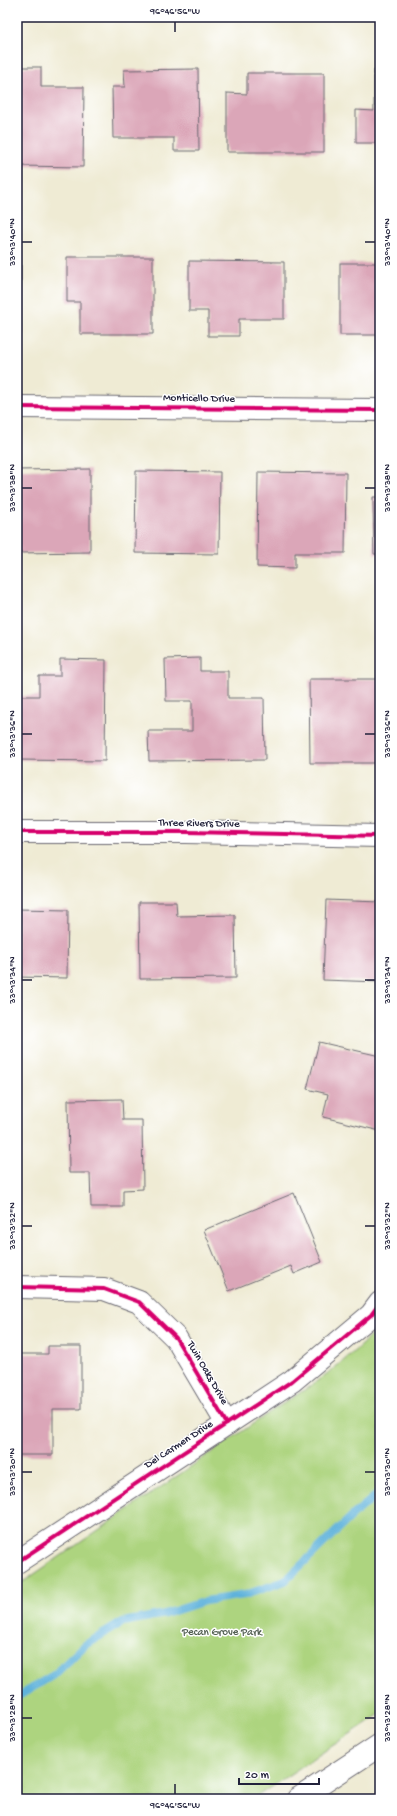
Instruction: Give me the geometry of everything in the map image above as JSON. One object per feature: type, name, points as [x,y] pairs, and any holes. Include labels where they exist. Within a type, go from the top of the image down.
[{"type":"street","name":"Monticello Drive","points":[[17,407],[380,410]]},
{"type":"street","name":"Three Rivers Drive","points":[[17,832],[186,832],[380,836]]},
{"type":"street","name":"Twin Oaks Drive","points":[[17,1287],[104,1289],[139,1302],[176,1338],[226,1424]]},
{"type":"street","name":"Del Carmen Drive","points":[[17,1562],[292,1381],[371,1314],[380,1303]]},
{"type":"street","points":[[298,1799],[380,1744]]},
{"type":"green space","name":"Pecan Grove Park","points":[[380,1326],[380,1714],[253,1799],[17,1799],[17,1586],[330,1372],[356,1350]]},
{"type":"building","points":[[17,67],[41,67],[41,87],[84,87],[83,167],[17,166]]},
{"type":"building","points":[[198,69],[199,151],[174,151],[174,138],[113,138],[112,87],[125,87],[124,70]]},
{"type":"building","points":[[374,70],[380,70],[380,143],[356,143],[356,110],[374,111]]},
{"type":"building","points":[[247,73],[324,73],[324,152],[227,152],[227,93],[247,94]]},
{"type":"building","points":[[17,239],[21,239],[21,333],[17,333]]},
{"type":"building","points":[[67,257],[153,257],[153,334],[80,334],[80,302],[67,302]]},
{"type":"building","points":[[189,261],[284,262],[284,319],[239,319],[239,336],[208,336],[208,311],[189,311]]},
{"type":"building","points":[[340,263],[380,263],[380,335],[340,335]]},
{"type":"building","points":[[90,469],[90,552],[17,553],[17,470]]},
{"type":"building","points":[[136,471],[220,472],[219,554],[135,553]]},
{"type":"building","points":[[258,472],[346,473],[345,553],[295,553],[295,568],[257,567]]},
{"type":"building","points":[[373,497],[380,497],[380,554],[374,554]]},
{"type":"building","points":[[200,658],[200,671],[228,671],[228,698],[264,698],[265,760],[149,761],[148,731],[192,731],[192,701],[166,701],[165,659]]},
{"type":"building","points":[[60,659],[106,660],[105,761],[17,760],[17,696],[39,696],[39,676],[60,676]]},
{"type":"building","points":[[309,679],[380,679],[380,763],[310,763]]},
{"type":"building","points":[[326,900],[380,902],[380,982],[323,980]]},
{"type":"building","points":[[139,902],[176,902],[177,916],[235,915],[236,978],[140,979]]},
{"type":"building","points":[[17,909],[68,910],[67,978],[17,977]]},
{"type":"building","points":[[319,1042],[380,1056],[380,1131],[323,1117],[328,1094],[307,1089]]},
{"type":"building","points":[[122,1099],[123,1120],[142,1120],[143,1189],[123,1190],[123,1207],[91,1207],[90,1173],[69,1173],[68,1100]]},
{"type":"building","points":[[294,1193],[322,1262],[294,1274],[291,1266],[229,1291],[204,1230]]},
{"type":"building","points":[[48,1346],[81,1346],[81,1409],[53,1409],[53,1455],[17,1455],[17,1354],[48,1354]]},
{"type":"waterway","points":[[17,1697],[55,1674],[85,1645],[123,1622],[165,1614],[205,1601],[245,1595],[285,1581],[353,1515],[380,1492]]},
{"type":"cycle path","points":[[17,407],[380,410]]},
{"type":"cycle path","points":[[17,832],[186,832],[380,836]]},
{"type":"cycle path","points":[[17,1287],[104,1289],[139,1302],[176,1338],[227,1424]]},
{"type":"cycle path","points":[[17,1562],[292,1381],[371,1315],[380,1303]]}]
